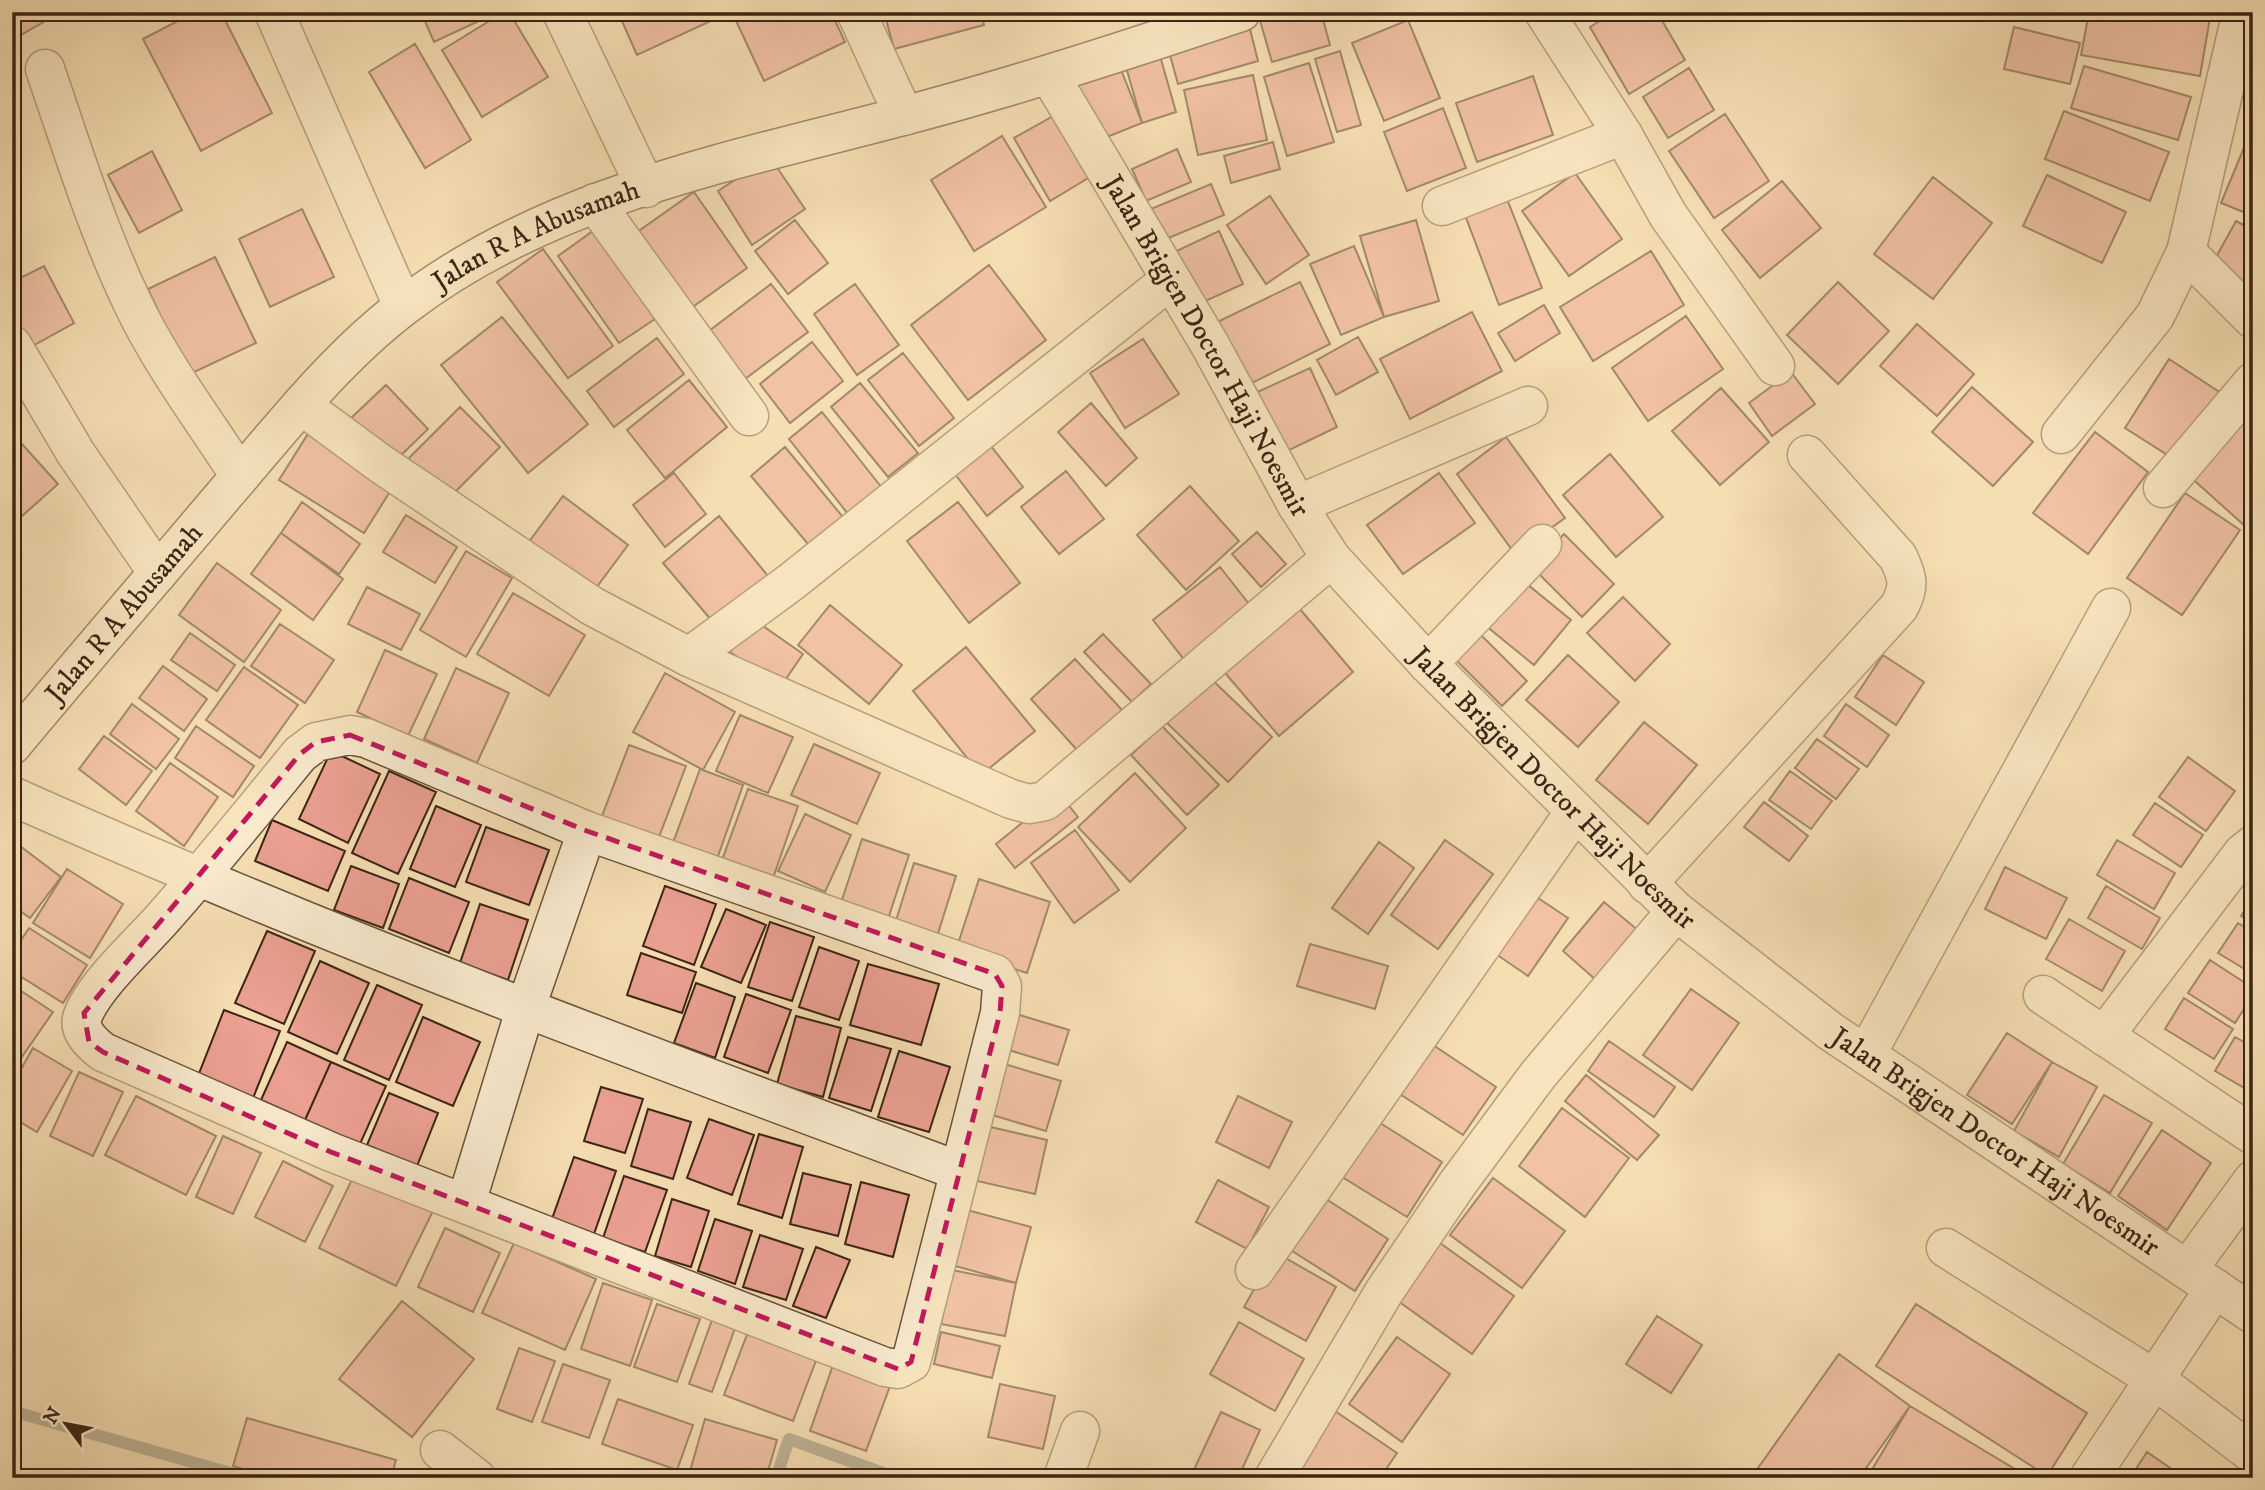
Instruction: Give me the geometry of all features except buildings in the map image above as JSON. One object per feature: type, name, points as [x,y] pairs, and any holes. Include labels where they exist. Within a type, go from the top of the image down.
[{"type":"street","points":[[274,12],[403,306]]},
{"type":"street","points":[[562,12],[646,188]]},
{"type":"street","points":[[856,12],[904,116]]},
{"type":"street","name":"Jalan R A Abusamah","points":[[12,745],[301,404],[358,344],[403,306],[460,268],[529,229],[595,203],[765,150],[1050,76],[1241,12]]},
{"type":"street","points":[[1544,12],[1623,135],[1668,215],[1775,366]]},
{"type":"street","points":[[2061,434],[2155,316],[2186,253],[2242,12]]},
{"type":"street","points":[[46,69],[85,185],[133,304],[161,355],[240,477]]},
{"type":"street","name":"Jalan Brigjen Doctor Haji Noesmir","points":[[1050,76],[1210,345],[1297,505],[1331,558],[1428,664],[1574,813],[1676,911],[1866,1055],[2253,1314]]},
{"type":"street","points":[[1442,206],[1623,135]]},
{"type":"street","points":[[595,203],[749,416]]},
{"type":"street","points":[[2186,253],[2253,319]]},
{"type":"street","points":[[689,657],[791,582],[1170,280]]},
{"type":"street","points":[[12,345],[75,452],[158,573]]},
{"type":"street","points":[[2163,488],[2253,382]]},
{"type":"street","points":[[301,404],[381,464],[592,606],[689,657],[1011,799],[1029,804],[1045,801],[1331,558]]},
{"type":"street","points":[[1297,505],[1528,406]]},
{"type":"street","points":[[1647,884],[1899,607],[1909,588],[1908,577],[1898,556],[1807,455]]},
{"type":"street","points":[[1428,664],[1542,544]]},
{"type":"street","points":[[1866,1055],[2111,608]]},
{"type":"street","points":[[334,736],[366,738],[587,831],[995,974],[1002,986],[1000,1013],[911,1362],[898,1369],[885,1367],[331,1152],[103,1052],[89,1042],[82,1025],[84,1013],[105,984],[198,879],[300,754],[316,742],[334,736]]},
{"type":"street","points":[[12,796],[198,879],[525,1010],[959,1171]]},
{"type":"street","points":[[1255,1270],[1574,813]]},
{"type":"street","points":[[466,1203],[525,1010],[587,831]]},
{"type":"street","points":[[2104,1036],[2243,853],[2253,845]]},
{"type":"street","points":[[1274,1478],[1384,1292],[1458,1183],[1538,1075],[1676,911]]},
{"type":"street","points":[[2043,995],[2253,1135]]},
{"type":"street","points":[[2089,1478],[2153,1378],[2253,1181]]},
{"type":"street","points":[[1946,1248],[2153,1378],[2253,1454]]},
{"type":"street","points":[[1063,1478],[1080,1431]]},
{"type":"street","points":[[440,1450],[476,1478]]},
{"type":"highlighted area","points":[[350,735],[587,831],[980,967],[995,974],[1002,986],[1000,1013],[911,1362],[898,1369],[331,1152],[103,1052],[89,1042],[84,1013],[300,754],[316,742]]},
{"type":"waterway","points":[[12,1411],[248,1478]]},
{"type":"waterway","points":[[776,1478],[789,1439],[897,1478]]}]
